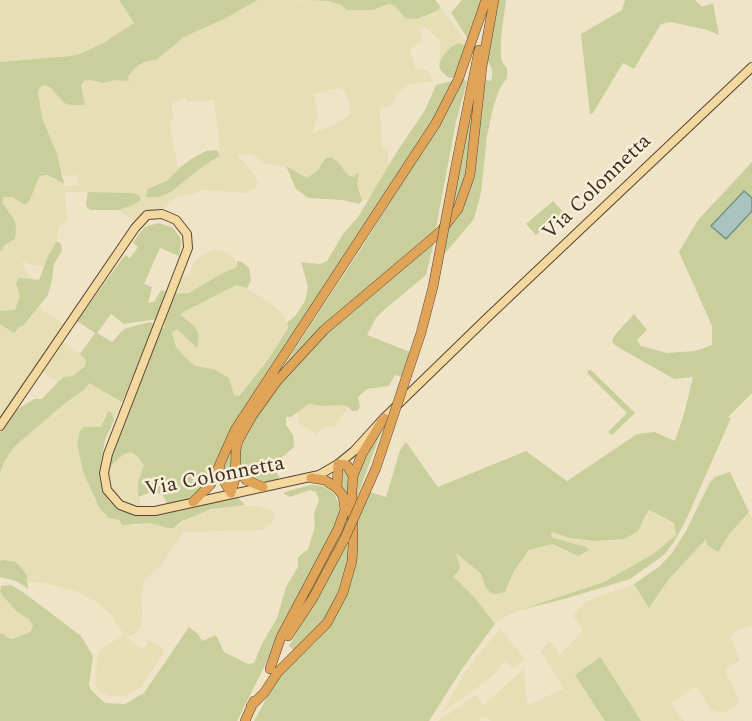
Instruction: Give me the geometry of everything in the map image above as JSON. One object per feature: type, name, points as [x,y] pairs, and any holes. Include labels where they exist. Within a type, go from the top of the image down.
[{"type":"highway","points":[[193,502],[211,484],[235,430],[436,123],[458,80],[486,0]]},
{"type":"highway","points":[[231,493],[236,479],[236,450],[243,432],[289,367],[324,330],[440,232],[458,208],[470,175],[482,67],[493,0]]},
{"type":"highway","points":[[245,721],[270,669],[327,574],[374,476],[422,333],[472,82],[493,0]]},
{"type":"highway","points":[[251,706],[264,693],[278,672],[327,623],[343,593],[352,561],[354,476],[362,454],[384,418]]},
{"type":"highway","points":[[220,464],[222,478],[231,493]]},
{"type":"highway","points":[[337,488],[338,464],[347,465],[354,476]]},
{"type":"highway","points":[[235,465],[246,480],[263,487]]},
{"type":"highway","points":[[270,669],[281,637],[338,529],[345,510],[343,496],[337,488],[325,480],[311,478]]},
{"type":"main road","name":"Via Colonnetta","points":[[0,426],[135,228],[147,215],[162,213],[176,220],[187,234],[188,248],[108,454],[104,473],[107,490],[120,505],[136,512],[155,511],[231,493],[311,478],[338,464],[354,451],[384,418],[752,67]]},
{"type":"shaded area","points":[[0,0],[119,0],[134,23],[121,33],[82,53],[0,62]]},
{"type":"shaded area","points":[[258,0],[329,1],[347,10],[372,10],[389,4],[395,6],[400,13],[417,19],[439,11],[440,6],[467,43],[443,57],[439,65],[441,46],[439,40],[425,27],[420,29],[423,41],[410,49],[416,70],[428,71],[433,81],[410,84],[395,95],[390,106],[380,108],[382,149],[388,149],[389,166],[370,198],[362,201],[357,184],[358,174],[354,177],[348,175],[337,161],[325,159],[317,171],[307,178],[286,166],[265,164],[254,155],[248,154],[237,154],[256,177],[258,184],[254,189],[246,193],[203,190],[191,195],[179,195],[159,211],[136,222],[117,210],[141,200],[131,193],[65,192],[67,219],[58,229],[57,241],[43,267],[24,261],[22,263],[30,277],[39,280],[20,278],[17,280],[20,296],[15,311],[0,311],[0,252],[5,245],[15,239],[11,214],[2,202],[4,197],[12,197],[25,205],[30,200],[39,177],[44,175],[67,186],[78,185],[77,175],[63,176],[57,154],[42,118],[38,92],[40,87],[45,85],[50,87],[64,103],[85,105],[81,85],[84,81],[103,83],[129,80],[128,76],[137,66],[156,59],[184,37]],"holes":[[[338,88],[345,90],[351,110],[349,115],[332,126],[312,133],[318,116],[314,94]],[[185,97],[187,102],[214,100],[219,156],[171,192],[159,197],[146,197],[150,187],[167,181],[178,169],[170,125],[173,118],[172,103]]]},
{"type":"shaded area","points":[[215,249],[234,257],[237,267],[189,293],[172,294],[178,279],[188,275],[196,260]]},
{"type":"shaded area","points":[[236,285],[247,288],[272,304],[283,315],[288,327],[268,360],[238,396],[234,395],[229,378],[213,369],[195,366],[188,360],[176,347],[172,333],[177,328],[197,348],[199,335],[196,328],[179,315]]},
{"type":"shaded area","points":[[40,306],[42,310],[64,325],[0,419],[0,324],[24,325]]},
{"type":"shaded area","points":[[62,341],[84,357],[87,363],[73,376],[64,377],[58,382],[41,372]]},
{"type":"shaded area","points":[[89,383],[122,402],[114,420],[112,413],[105,414],[101,427],[90,427],[78,436],[77,443],[83,472],[100,509],[109,517],[135,526],[151,523],[173,528],[199,513],[230,505],[257,506],[273,511],[275,516],[272,523],[261,530],[183,532],[162,564],[144,581],[141,597],[143,617],[140,628],[132,636],[125,635],[144,649],[148,640],[165,650],[142,686],[126,696],[109,696],[100,692],[95,683],[98,652],[124,634],[108,612],[79,592],[44,583],[29,582],[27,576],[3,560],[0,561],[0,473],[4,462],[14,447],[85,389]]},
{"type":"shaded area","points":[[307,404],[341,405],[347,406],[347,409],[334,426],[324,427],[316,434],[300,424],[298,420],[298,411]]},
{"type":"shaded area","points":[[131,452],[144,465],[137,489],[142,507],[134,508],[124,504],[112,491],[108,479],[110,465],[124,454]]},
{"type":"shaded area","points":[[649,510],[674,523],[676,535],[656,552],[604,582],[510,614],[495,624],[475,598],[452,575],[455,552],[481,575],[486,588],[491,593],[505,592],[514,571],[529,550],[552,544],[568,553],[569,543],[553,538],[552,532],[570,538],[594,541],[624,539],[646,519]]},
{"type":"shaded area","points":[[749,512],[752,518],[752,625],[739,630],[730,637],[740,660],[727,667],[726,672],[739,700],[734,707],[723,713],[711,710],[696,686],[671,704],[684,721],[641,721],[599,657],[575,675],[605,721],[492,721],[481,717],[480,721],[438,721],[476,695],[483,706],[524,668],[527,705],[564,689],[541,651],[550,640],[560,655],[583,630],[573,616],[585,602],[634,584],[650,608],[669,579],[706,538],[707,545],[718,552],[730,533]]},
{"type":"shaded area","points":[[0,592],[17,612],[29,619],[33,626],[30,632],[12,639],[3,633],[0,634]]},
{"type":"shaded area","points":[[500,629],[525,659],[513,669],[505,660],[492,677],[443,712],[459,682]]},
{"type":"green space","points":[[119,0],[258,0],[184,37],[156,60],[137,66],[128,76],[129,81],[116,80],[103,83],[84,81],[81,85],[85,105],[64,103],[50,87],[45,85],[40,87],[38,92],[42,118],[57,154],[64,184],[44,175],[39,177],[30,200],[25,205],[12,197],[4,197],[2,202],[15,221],[16,229],[15,239],[5,245],[0,252],[0,62],[71,56],[103,43],[134,23]]},
{"type":"green space","points":[[304,0],[435,0],[440,6],[439,10],[417,19],[405,18],[395,6],[389,4],[372,10],[347,10],[329,1]]},
{"type":"green space","points":[[462,0],[482,0],[468,39],[451,13]]},
{"type":"green space","points":[[495,0],[506,0],[501,56],[507,68],[507,78],[500,88],[493,108],[487,136],[481,193],[474,219],[442,257],[448,227],[466,200],[482,79],[490,81],[492,78],[492,69],[485,56]]},
{"type":"green space","points":[[625,0],[695,0],[702,7],[713,3],[719,35],[671,22],[661,24],[634,69],[623,63],[593,113],[590,114],[581,34],[622,10]]},
{"type":"green space","points":[[459,43],[466,46],[456,77],[449,78],[441,71],[439,65],[442,57],[451,47]]},
{"type":"green space","points":[[464,79],[467,82],[456,122],[435,233],[331,322],[242,430],[234,479],[227,484],[224,473],[231,446],[366,241],[422,152]]},
{"type":"green space","points":[[455,80],[438,113],[214,476],[191,500],[168,505],[163,496],[154,491],[138,497],[138,483],[144,465],[137,456],[131,452],[124,454],[108,468],[161,329],[165,327],[163,320],[172,294],[189,293],[237,267],[237,261],[249,268],[251,280],[247,288],[236,285],[180,314],[196,328],[199,335],[197,348],[177,329],[172,333],[176,347],[188,360],[195,366],[213,369],[229,378],[234,395],[239,396],[268,360],[288,328],[287,323],[296,315],[305,301],[308,287],[301,262],[320,264],[327,261],[343,234],[358,217],[425,110],[436,85]]},
{"type":"green space","points":[[475,94],[469,169],[451,219],[467,123]]},
{"type":"green space","points":[[217,150],[219,156],[171,192],[159,197],[146,197],[147,189],[167,181],[191,159],[206,151]]},
{"type":"green space","points":[[330,157],[337,161],[348,175],[354,177],[359,172],[357,184],[362,201],[359,204],[342,200],[308,198],[296,189],[286,166],[307,178],[317,171],[325,159]]},
{"type":"green space","points":[[752,162],[752,393],[728,417],[731,418],[686,520],[664,555],[630,579],[520,610],[604,582],[656,552],[676,535],[674,523],[649,510],[637,532],[624,539],[594,541],[570,538],[552,532],[553,538],[586,547],[589,550],[578,556],[552,544],[529,550],[514,571],[505,592],[496,594],[486,588],[481,574],[456,553],[460,567],[453,576],[475,598],[495,624],[462,669],[429,721],[254,721],[278,677],[316,642],[337,614],[355,528],[370,492],[386,497],[400,450],[406,442],[438,487],[526,451],[567,481],[637,434],[655,432],[675,441],[693,377],[674,379],[612,342],[614,336],[634,314],[647,330],[637,340],[641,346],[667,353],[695,351],[712,345],[712,326],[679,252],[698,220]]},
{"type":"green space","points":[[88,192],[131,193],[139,195],[141,200],[117,210],[91,210],[87,208],[86,203]]},
{"type":"green space","points":[[553,201],[563,212],[536,235],[526,224]]},
{"type":"green space","points":[[158,223],[172,227],[180,237],[181,243],[179,256],[160,248],[144,284],[152,287],[148,303],[154,302],[161,290],[167,292],[158,319],[124,324],[111,314],[97,333],[112,342],[124,329],[149,322],[155,324],[122,402],[89,383],[85,389],[14,447],[0,473],[0,433],[16,410],[34,399],[42,399],[64,377],[73,376],[85,366],[86,360],[80,354],[95,333],[77,321],[125,255],[130,258],[138,247],[133,243],[138,235],[145,227]]},
{"type":"green space","points":[[435,238],[426,275],[376,318],[367,335],[410,352],[402,377],[395,375],[389,386],[367,389],[358,397],[360,407],[357,411],[341,405],[308,404],[291,417],[286,417],[286,425],[293,435],[294,447],[281,458],[276,466],[279,476],[277,483],[264,485],[251,481],[238,466],[239,453],[250,426],[277,385],[316,341]]},
{"type":"green space","points":[[57,241],[61,244],[62,251],[54,264],[48,295],[24,325],[14,333],[0,324],[0,311],[15,310],[20,296],[17,280],[20,278],[39,280],[48,256]]},
{"type":"green space","points":[[591,370],[635,413],[612,435],[608,432],[627,413],[587,373]]},
{"type":"green space","points":[[108,411],[112,413],[114,420],[105,440],[99,471],[104,492],[109,501],[126,511],[237,497],[245,505],[211,509],[182,521],[173,528],[151,523],[122,525],[119,520],[109,518],[100,509],[83,472],[77,443],[80,431],[84,427],[101,427]]},
{"type":"green space","points":[[383,424],[380,435],[353,508],[355,476]]},
{"type":"green space","points":[[342,468],[350,472],[352,513],[308,599],[305,597],[344,517],[338,487]]},
{"type":"green space","points":[[730,472],[749,512],[730,533],[718,552],[707,545],[706,539],[669,579],[649,608],[634,584],[660,566],[672,553],[686,531],[710,482],[715,477]]},
{"type":"green space","points":[[310,485],[323,486],[334,493],[339,504],[339,518],[237,721],[0,721],[0,634],[3,633],[6,637],[13,639],[30,632],[33,626],[29,619],[17,612],[3,596],[0,592],[1,586],[11,585],[23,592],[81,636],[93,656],[89,685],[91,690],[105,703],[125,704],[144,693],[189,627],[198,634],[202,641],[216,635],[224,652],[248,664],[254,663],[277,618],[286,587],[298,567],[298,557],[308,549],[315,527],[314,513],[319,500],[316,492],[310,490],[290,497],[284,494]]},
{"type":"green space","points":[[350,540],[349,569],[324,623],[294,650],[289,646]]},
{"type":"green space","points":[[0,561],[15,562],[21,567],[27,576],[28,589],[16,581],[0,577]]},
{"type":"green space","points":[[600,657],[641,721],[605,721],[575,675]]},
{"type":"water","points":[[744,191],[752,198],[752,211],[726,239],[711,226]]}]
